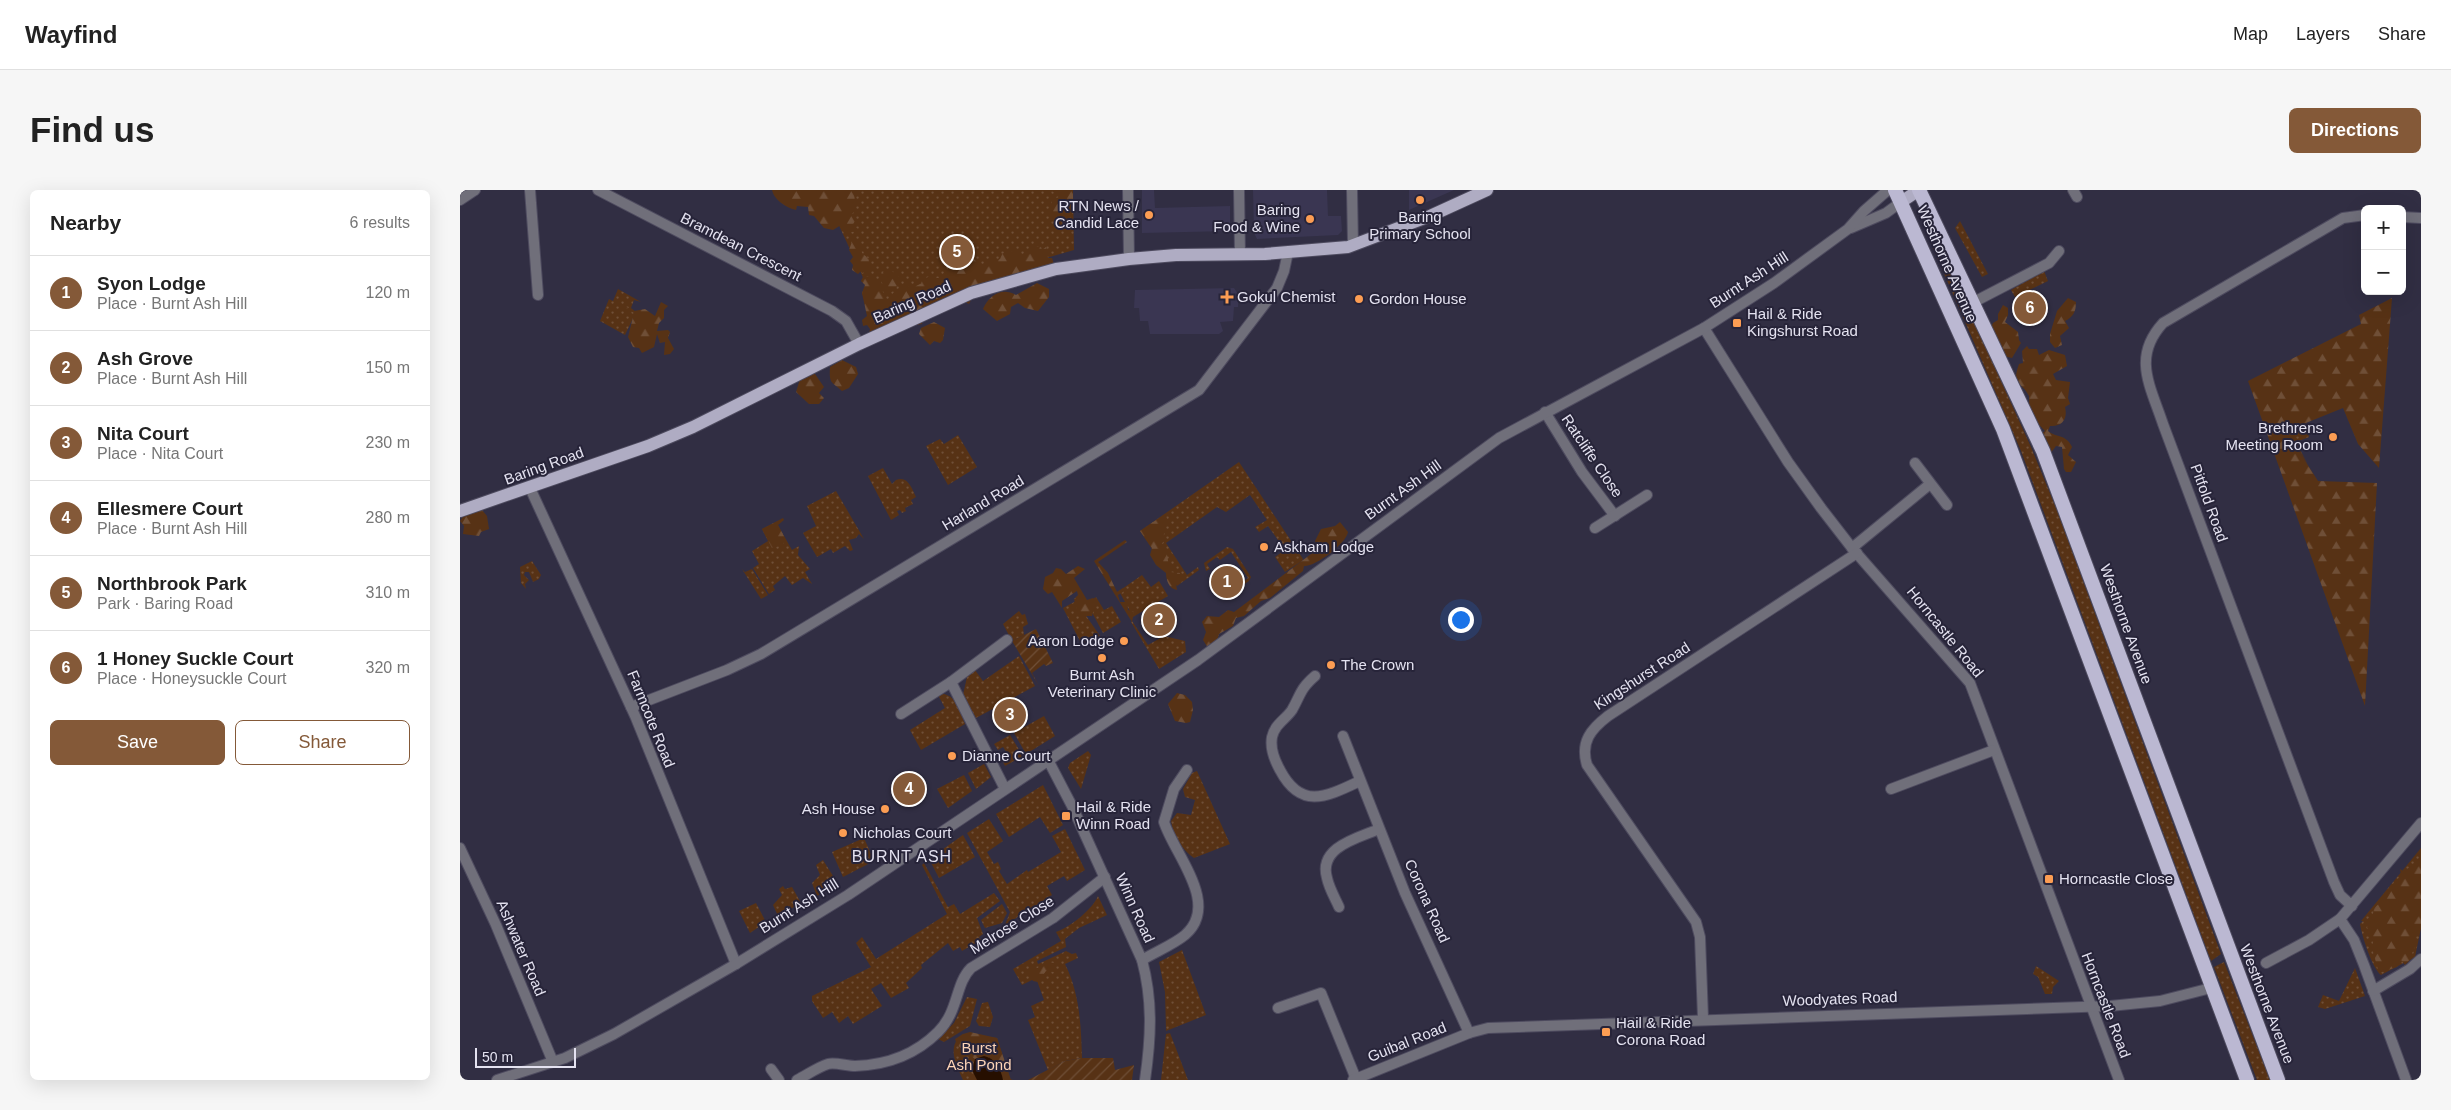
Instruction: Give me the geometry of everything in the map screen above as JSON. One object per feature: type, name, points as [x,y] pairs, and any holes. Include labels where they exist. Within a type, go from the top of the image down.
[{"type":"highway","name":"Westhorne Avenue","points":[[1919,190],[2043,451],[2278,1080]]},
{"type":"highway","name":"Westhorne Avenue","points":[[1898,196],[2003,429],[2247,1080]]},
{"type":"main road","name":"Baring Road","points":[[460,512],[648,446],[692,427],[859,344],[971,293],[1056,269],[1129,259],[1176,255],[1240,255],[1288,252],[1353,245],[1430,216],[1487,190]]},
{"type":"main road","name":"Burnt Ash Hill","points":[[1898,196],[1919,190]]},
{"type":"street","points":[[460,200],[475,190]]},
{"type":"street","points":[[530,190],[538,295]]},
{"type":"street","name":"Bramdean Crescent","points":[[598,190],[832,310],[846,321],[859,344]]},
{"type":"street","points":[[1128,190],[1129,259]]},
{"type":"street","points":[[1239,190],[1240,255]]},
{"type":"street","points":[[1352,190],[1353,245]]},
{"type":"street","name":"Burnt Ash Hill","points":[[497,1080],[553,1062],[614,1034],[736,964],[888,869],[1198,660],[1499,438],[1704,328],[1774,283],[1848,229],[1888,190]]},
{"type":"street","name":"Burnt Ash Hill","points":[[1848,229],[1886,213],[1898,196]]},
{"type":"street","name":"Pitfold Road","points":[[2352,906],[2340,895],[2334,882],[2163,424],[2147,377],[2145,361],[2146,348],[2153,334],[2163,323],[2343,218],[2361,216]]},
{"type":"street","points":[[2406,217],[2421,218]]},
{"type":"street","name":"Harland Road","points":[[631,707],[727,670],[762,654],[1199,390],[1277,288],[1284,271],[1288,252]]},
{"type":"street","points":[[1972,304],[2050,263],[2059,252]]},
{"type":"street","name":"Horncastle Road","points":[[1704,328],[1788,462],[1855,551],[1966,678],[1975,695],[2090,1007],[2119,1080]]},
{"type":"street","name":"Ratcliffe Close","points":[[1545,412],[1582,472],[1615,516]]},
{"type":"street","points":[[1915,463],[1948,505]]},
{"type":"street","points":[[1855,551],[1930,484]]},
{"type":"street","name":"Farmcote Road","points":[[530,488],[631,707],[736,964]]},
{"type":"street","name":"Ratcliffe Close","points":[[1595,528],[1647,495]]},
{"type":"street","name":"Kingshurst Road","points":[[1703,1018],[1700,937],[1696,922],[1591,770],[1584,752],[1586,740],[1592,729],[1608,716],[1855,551]]},
{"type":"street","points":[[901,714],[950,682],[1007,640]]},
{"type":"street","points":[[1315,676],[1303,686],[1291,711],[1278,722],[1272,746],[1278,767],[1295,792],[1306,796],[1319,797],[1360,781]]},
{"type":"street","points":[[950,682],[1005,789]]},
{"type":"street","name":"Corona Road","points":[[1343,736],[1405,893],[1469,1033]]},
{"type":"street","points":[[1891,789],[1994,750]]},
{"type":"street","name":"Winn Road","points":[[1048,760],[1105,877],[1142,960],[1148,986],[1151,1017],[1145,1080]]},
{"type":"street","points":[[1142,960],[1184,936],[1196,922],[1199,911],[1194,884],[1164,822],[1174,789],[1187,770]]},
{"type":"street","points":[[2266,963],[2326,930],[2340,919],[2421,823]]},
{"type":"street","points":[[1339,907],[1326,876],[1326,861],[1335,849],[1379,829]]},
{"type":"street","name":"Ashwater Road","points":[[460,848],[496,925],[553,1062]]},
{"type":"street","name":"Melrose Close","points":[[798,1080],[829,1064],[846,1066],[875,1064],[908,1054],[924,1045],[948,1020],[965,974],[970,969],[1053,918],[1105,877]]},
{"type":"street","points":[[2340,919],[2354,940],[2406,1080]]},
{"type":"street","points":[[2374,991],[2421,960]]},
{"type":"street","name":"Woodyates Road","points":[[1469,1033],[1488,1028],[1513,1025],[2090,1007],[2150,1002],[2212,988]]},
{"type":"street","name":"Guibal Road","points":[[1278,1008],[1321,993],[1355,1079],[1469,1033]]},
{"type":"street","points":[[771,1069],[779,1080]]},
{"type":"shaded area","points":[[1142,190],[1154,190],[1155,208],[1230,206],[1230,231],[1142,233]]},
{"type":"shaded area","points":[[1253,190],[1327,190],[1328,216],[1341,216],[1342,231],[1338,235],[1257,239],[1254,233]]},
{"type":"shaded area","name":"Baring Primary School","points":[[1409,190],[1454,190],[1409,210]]},
{"type":"shaded area","points":[[1234,288],[1238,294],[1238,307],[1234,307],[1233,321],[1220,322],[1223,331],[1219,334],[1150,334],[1148,321],[1140,321],[1139,308],[1134,308],[1135,290]]},
{"type":"shaded area","points":[[984,1056],[991,1059],[997,1065],[1003,1080],[977,1080],[972,1070],[975,1059]]},
{"type":"green space","points":[[772,190],[854,190],[855,203],[852,208],[855,211],[851,215],[856,220],[852,225],[858,231],[844,233],[841,225],[833,230],[824,228],[814,216],[809,215],[808,207],[797,206],[796,210],[789,207],[778,200]]},
{"type":"green space","points":[[785,190],[1073,190],[1074,250],[1008,269],[895,307],[865,302],[862,293],[866,284],[836,219]]},
{"type":"green space","points":[[1051,190],[1073,190],[1073,211],[1070,219],[1056,223],[1050,217],[1052,200],[1059,197]]},
{"type":"green space","points":[[1960,221],[1988,274],[1982,277],[1955,228]]},
{"type":"green space","points":[[1936,238],[2031,447],[2056,508],[2221,954],[2211,961],[2021,451],[1930,241]]},
{"type":"green space","points":[[853,239],[858,241],[862,253],[869,259],[869,267],[872,268],[869,271],[862,273],[861,271],[858,274],[852,270],[853,265],[850,261],[853,257],[849,250]]},
{"type":"green space","points":[[1034,246],[1041,247],[1042,250],[1046,247],[1048,258],[1052,258],[1054,264],[1011,279],[971,300],[969,304],[961,300],[923,319],[922,324],[917,325],[913,322],[869,334],[870,329],[867,325],[863,326],[862,320],[867,316],[862,293],[865,285],[861,281],[863,277],[873,276],[885,295],[886,302],[895,291],[908,285],[910,289],[934,274],[935,278],[940,278],[939,283],[943,281],[942,276],[944,273],[949,273],[951,264],[974,259],[980,266],[988,266],[987,261],[1000,259],[1002,254],[1016,250],[1018,255],[1022,255]]},
{"type":"green space","points":[[888,269],[897,274],[901,280],[895,290],[891,292],[884,287],[881,279],[881,274]]},
{"type":"green space","points":[[2044,271],[2048,281],[2015,297],[2011,290]]},
{"type":"green space","points":[[1037,283],[1049,289],[1049,297],[1038,311],[1025,308],[1018,303],[1011,307],[1010,314],[997,321],[983,309],[992,296],[996,294],[1006,292],[1016,295]]},
{"type":"green space","points":[[618,289],[641,302],[634,300],[631,308],[636,312],[625,335],[600,321],[609,299],[613,301]]},
{"type":"green space","points":[[2068,298],[2076,302],[2074,314],[2065,321],[2069,328],[2060,336],[2062,345],[2055,348],[2050,342],[2050,334],[2057,311]]},
{"type":"green space","points":[[2392,298],[2379,468],[2358,444],[2343,408],[2286,431],[2318,481],[2377,483],[2365,706],[2248,381],[2361,324],[2359,315]]},
{"type":"green space","points":[[661,302],[668,306],[664,310],[664,318],[659,323],[657,331],[668,330],[670,332],[668,338],[674,349],[670,354],[664,355],[665,342],[660,343],[657,334],[654,347],[642,353],[639,348],[633,347],[628,337],[634,313],[619,303],[634,311],[645,309],[655,316]]},
{"type":"green space","points":[[2003,305],[2008,308],[2005,322],[2018,332],[2021,343],[2012,358],[2003,356],[1990,330],[1993,323],[1998,320],[1998,314]]},
{"type":"green space","points":[[934,322],[945,328],[943,340],[940,343],[934,341],[930,345],[919,334],[921,328]]},
{"type":"green space","points":[[2027,346],[2029,349],[2037,349],[2039,355],[2049,350],[2065,355],[2067,366],[2053,374],[2056,380],[2070,382],[2068,398],[2070,404],[2065,407],[2066,415],[2061,424],[2050,426],[2048,431],[2064,438],[2070,443],[2072,447],[2068,455],[2076,462],[2071,472],[2066,472],[2064,469],[2062,447],[2056,446],[2050,454],[2041,434],[2045,431],[2032,415],[2029,396],[2018,383],[2017,371],[2019,364],[2023,363],[2022,351]]},
{"type":"green space","points":[[842,360],[856,367],[858,374],[849,388],[842,391],[832,382],[830,367]]},
{"type":"green space","points":[[810,374],[815,374],[824,387],[819,393],[824,398],[819,404],[809,404],[796,392],[800,379]]},
{"type":"green space","points":[[2306,423],[2309,437],[2296,442],[2308,465],[2286,431]]},
{"type":"green space","points":[[958,435],[977,467],[948,485],[926,446],[940,439],[944,444]]},
{"type":"green space","points":[[1239,462],[1303,559],[1302,561],[1285,572],[1275,557],[1285,550],[1268,526],[1259,532],[1255,527],[1267,520],[1250,495],[1226,512],[1217,507],[1166,543],[1187,575],[1198,567],[1199,570],[1177,586],[1140,531]]},
{"type":"green space","points":[[883,468],[892,484],[900,479],[907,481],[916,497],[911,500],[913,504],[905,508],[906,511],[902,513],[900,510],[897,511],[899,515],[891,520],[868,476]]},
{"type":"green space","points":[[836,491],[864,539],[859,534],[856,538],[849,540],[853,550],[850,551],[845,546],[833,553],[831,549],[817,557],[803,533],[816,526],[807,506]]},
{"type":"green space","points":[[482,510],[487,516],[489,529],[481,532],[479,536],[463,534],[464,526],[460,521],[466,513]]},
{"type":"green space","points":[[1165,514],[1167,519],[1163,527],[1165,534],[1162,536],[1164,541],[1159,547],[1166,549],[1170,572],[1180,573],[1176,584],[1177,590],[1170,586],[1166,573],[1156,565],[1150,555],[1152,548],[1140,531]]},
{"type":"green space","points":[[783,518],[784,520],[778,525],[786,540],[782,545],[772,548],[762,529]]},
{"type":"green space","points":[[776,522],[792,550],[799,546],[798,555],[810,569],[805,572],[812,584],[803,578],[792,585],[785,576],[773,586],[775,590],[769,594],[753,568],[759,564],[752,551],[768,541],[762,529]]},
{"type":"green space","points":[[1340,522],[1348,532],[1342,543],[1322,559],[1304,566],[1303,571],[1270,598],[1261,601],[1244,616],[1236,618],[1233,626],[1219,634],[1217,641],[1208,648],[1203,640],[1206,632],[1202,622],[1207,616],[1219,617],[1228,610],[1234,612],[1315,551],[1317,546],[1315,541],[1321,529],[1335,526]]},
{"type":"green space","points":[[1125,540],[1127,542],[1098,562],[1108,573],[1117,592],[1123,588],[1123,592],[1118,595],[1120,602],[1127,602],[1128,610],[1134,612],[1132,622],[1094,561]]},
{"type":"green space","points":[[1227,547],[1233,549],[1251,577],[1249,581],[1224,598],[1215,585],[1218,583],[1227,595],[1248,578],[1231,552],[1220,560],[1217,557],[1207,564],[1210,569],[1206,571],[1204,563]]},
{"type":"green space","points":[[532,561],[541,575],[539,579],[533,582],[529,572],[525,572],[524,575],[529,580],[525,584],[526,589],[521,583],[520,567]]},
{"type":"green space","points":[[1078,566],[1085,569],[1074,578],[1087,600],[1093,598],[1096,601],[1092,616],[1081,616],[1077,611],[1074,599],[1078,595],[1077,591],[1062,601],[1062,608],[1052,592],[1048,594],[1043,589],[1045,577],[1053,573],[1056,568],[1061,569],[1066,574]]},
{"type":"green space","points":[[742,569],[745,572],[752,569],[768,595],[761,599]]},
{"type":"green space","points":[[1142,575],[1151,587],[1159,581],[1168,596],[1133,617],[1119,591]]},
{"type":"green space","points":[[1096,597],[1104,610],[1112,606],[1121,622],[1103,633],[1087,603]]},
{"type":"green space","points":[[1076,601],[1100,636],[1092,641],[1095,647],[1092,648],[1090,644],[1083,647],[1063,608]]},
{"type":"green space","points":[[1019,611],[1022,615],[1025,614],[1028,624],[1023,627],[1024,635],[1012,641],[1003,624]]},
{"type":"green space","points":[[1132,621],[1148,645],[1164,636],[1185,641],[1186,652],[1159,669]]},
{"type":"green space","points":[[1036,629],[1053,663],[1046,666],[1044,664],[1032,673],[1039,686],[1012,641]]},
{"type":"green space","points":[[1019,656],[1035,686],[976,718],[963,695],[967,677],[975,670],[983,681]]},
{"type":"green space","points":[[1177,693],[1185,695],[1192,702],[1193,710],[1190,722],[1175,721],[1168,704]]},
{"type":"green space","points":[[944,694],[955,702],[965,724],[921,750],[910,730],[945,708],[938,695]]},
{"type":"green space","points":[[1044,716],[1055,736],[1026,754],[1014,733]]},
{"type":"green space","points":[[1010,735],[1023,756],[1005,766],[1002,760],[1009,756],[1003,747],[998,750],[994,744]]},
{"type":"green space","points":[[1088,751],[1091,755],[1081,789],[1068,768],[1070,763]]},
{"type":"green space","points":[[984,764],[991,777],[976,789],[968,773]]},
{"type":"green space","points":[[1197,771],[1230,844],[1194,858],[1179,842],[1171,821],[1177,813],[1191,815],[1195,800],[1185,797],[1183,789],[1192,773]]},
{"type":"green space","points":[[964,775],[972,791],[948,808],[937,789]]},
{"type":"green space","points":[[1043,785],[1063,825],[1050,833],[1040,817],[1009,837],[996,814]]},
{"type":"green space","points":[[989,819],[1003,841],[987,852],[994,864],[998,862],[1001,869],[999,871],[1007,884],[1027,870],[1028,872],[1061,852],[1052,836],[1065,829],[1085,870],[1067,881],[1064,876],[1047,886],[1052,895],[1005,925],[1010,912],[967,833]]},
{"type":"green space","points":[[963,835],[975,857],[939,878],[929,859]]},
{"type":"green space","points":[[864,838],[874,861],[843,877],[832,852]]},
{"type":"green space","points":[[2421,848],[2421,928],[2415,957],[2381,975],[2371,959],[2360,924]]},
{"type":"green space","points":[[823,860],[838,884],[817,896],[812,883],[820,875],[816,865]]},
{"type":"green space","points":[[2417,861],[2421,861],[2421,929],[2416,934],[2412,953],[2414,956],[2405,965],[2401,960],[2397,967],[2379,973],[2372,948],[2373,942],[2367,927],[2369,924],[2368,919],[2373,914],[2374,908],[2381,902],[2382,897],[2394,888],[2401,875],[2400,869],[2403,871],[2413,866]]},
{"type":"green space","points":[[924,863],[948,907],[954,904],[960,914],[994,893],[1000,901],[977,918],[983,934],[979,937],[981,940],[962,951],[960,947],[953,951],[948,943],[921,965],[922,968],[906,983],[909,988],[891,998],[881,983],[871,989],[882,1006],[853,1024],[848,1016],[839,1023],[832,1012],[823,1018],[812,1001],[812,996],[871,967],[856,943],[862,937],[876,959],[947,914],[922,865]]},
{"type":"green space","points":[[783,886],[785,889],[792,887],[801,903],[778,916],[773,905],[782,895],[779,889]]},
{"type":"green space","points":[[1098,896],[1107,915],[1079,928],[1065,939],[1066,947],[1037,961],[1038,964],[1066,951],[1072,954],[1076,953],[1078,958],[1065,964],[1077,998],[1082,1058],[1065,1061],[1048,1070],[1028,1020],[1035,1017],[1031,1006],[1044,1000],[1036,978],[1022,985],[1013,969],[1061,941],[1056,932],[1067,927],[1080,917],[1091,907]]},
{"type":"green space","points":[[756,903],[766,922],[750,933],[739,911]]},
{"type":"green space","points":[[1002,904],[1007,913],[1002,923],[985,928],[981,920]]},
{"type":"green space","points":[[1182,950],[1206,1015],[1166,1031],[1165,992],[1159,962]]},
{"type":"green space","points":[[1047,962],[1054,963],[1055,972],[1046,971],[1038,982],[1033,981],[1029,975],[1031,967],[1038,968]]},
{"type":"green space","points":[[2224,962],[2270,1080],[2257,1080],[2214,967]]},
{"type":"green space","points":[[2036,966],[2059,981],[2053,987],[2052,994],[2045,994],[2038,977],[2033,974]]},
{"type":"green space","points":[[2355,968],[2365,996],[2325,1009],[2318,1007],[2323,995],[2339,1001]]},
{"type":"green space","points":[[967,997],[977,999],[970,1026],[944,1042],[938,1039],[954,1023]]},
{"type":"green space","points":[[988,1002],[993,1017],[990,1027],[979,1026],[976,1021],[982,1003]]},
{"type":"green space","points":[[970,1032],[997,1038],[1011,1080],[1003,1080],[999,1069],[989,1057],[975,1059],[957,1045],[955,1039]]},
{"type":"green space","points":[[1170,1033],[1188,1080],[1161,1080],[1166,1034]]},
{"type":"green space","name":"Burst Ash Pond","points":[[963,1034],[997,1038],[1010,1079],[1013,1080],[963,1080],[955,1062],[954,1050],[955,1044]]},
{"type":"green space","points":[[1082,1058],[1113,1058],[1115,1070],[1134,1065],[1132,1080],[1028,1080],[1065,1061]]},
{"type":"place","name":"Baring Primary School","points":[[1420,200]]},
{"type":"place","name":"RTN News / Candid Lace","points":[[1149,215]]},
{"type":"place","name":"Baring Food & Wine","points":[[1310,219]]},
{"type":"place","name":"Northbrook Park","points":[[957,252]]},
{"type":"place","name":"Gokul Chemist","points":[[1227,297]]},
{"type":"place","name":"Gordon House","points":[[1359,299]]},
{"type":"place","name":"1 Honey Suckle Court","points":[[2030,308]]},
{"type":"place","name":"Hail & Ride Kingshurst Road","points":[[1737,323]]},
{"type":"place","name":"Brethrens Meeting Room","points":[[2333,437]]},
{"type":"place","name":"Askham Lodge","points":[[1264,547]]},
{"type":"place","name":"Syon Lodge","points":[[1227,582]]},
{"type":"place","name":"Ash Grove","points":[[1159,620]]},
{"type":"place","name":"Aaron Lodge","points":[[1124,641]]},
{"type":"place","name":"Burnt Ash Veterinary Clinic","points":[[1102,658]]},
{"type":"place","name":"The Crown","points":[[1331,665]]},
{"type":"place","name":"Nita Court","points":[[1010,715]]},
{"type":"place","name":"Dianne Court","points":[[952,756]]},
{"type":"place","name":"Ellesmere Court","points":[[909,789]]},
{"type":"place","name":"Ash House","points":[[885,809]]},
{"type":"place","name":"Hail & Ride Winn Road","points":[[1066,816]]},
{"type":"place","name":"Nicholas Court","points":[[843,833]]},
{"type":"place","name":"Horncastle Close","points":[[2049,879]]},
{"type":"place","name":"Hail & Ride Corona Road","points":[[1606,1032]]},
{"type":"district","name":"BURNT ASH","points":[[902,856]]}]
